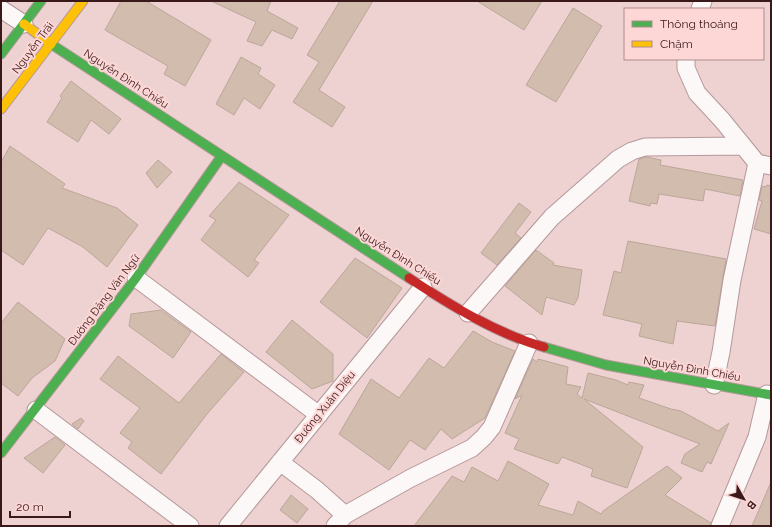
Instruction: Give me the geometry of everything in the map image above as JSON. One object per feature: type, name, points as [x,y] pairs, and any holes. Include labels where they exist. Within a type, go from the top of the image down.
[{"type":"street","name":"Nguyễn Trãi","points":[[1,54],[41,1]]},
{"type":"street","name":"Nguyễn Trãi","points":[[1,109],[83,1]]},
{"type":"street","points":[[1,9],[24,24]]},
{"type":"street","name":"Nguyễn Đình Chiểu","points":[[24,24],[51,44],[221,157],[423,287],[497,330],[529,343],[606,365],[769,394]]},
{"type":"street","points":[[686,60],[686,68],[697,93],[743,146],[764,165],[732,280],[721,352],[714,385]]},
{"type":"street","points":[[468,313],[552,217],[618,160],[632,151],[645,147],[743,146]]},
{"type":"street","name":"Đường Đặng Văn Ngữ","points":[[1,453],[36,410],[136,278],[221,157]]},
{"type":"street","points":[[136,278],[319,415]]},
{"type":"street","name":"Đường Xuân Diệu","points":[[228,526],[423,287]]},
{"type":"street","points":[[280,462],[317,490],[340,520],[411,478],[472,448],[484,437],[492,427],[529,343]]},
{"type":"street","points":[[720,526],[757,437],[769,394]]},
{"type":"street","points":[[36,410],[190,526]]},
{"type":"building","points":[[121,1],[146,1],[211,40],[185,86],[164,74],[168,66],[105,30]]},
{"type":"building","points":[[211,1],[271,1],[267,11],[298,28],[292,39],[272,30],[262,46],[247,41],[256,22]]},
{"type":"building","points":[[340,1],[373,1],[319,90],[345,107],[332,127],[293,102],[319,62],[307,55]]},
{"type":"building","points":[[477,1],[542,1],[524,30]]},
{"type":"building","points":[[573,8],[602,26],[556,102],[526,85]]},
{"type":"building","points":[[241,57],[261,68],[258,74],[275,85],[260,109],[244,98],[234,115],[216,104]]},
{"type":"building","points":[[71,81],[121,119],[109,134],[91,120],[78,142],[47,122],[62,98],[60,96]]},
{"type":"building","points":[[10,146],[65,184],[62,188],[117,208],[138,225],[107,267],[83,247],[48,228],[23,265],[1,250],[1,162]]},
{"type":"building","points":[[647,157],[661,160],[660,165],[743,180],[740,196],[705,189],[703,201],[659,194],[657,204],[651,203],[650,206],[629,201],[639,159]]},
{"type":"building","points":[[158,160],[172,172],[157,188],[146,173]]},
{"type":"building","points":[[239,182],[289,215],[254,260],[259,263],[248,277],[201,240],[216,220],[209,216]]},
{"type":"building","points":[[767,185],[771,186],[771,234],[754,229],[762,201],[759,200],[762,186],[766,187]]},
{"type":"building","points":[[519,203],[531,212],[515,233],[521,238],[497,265],[481,253]]},
{"type":"building","points":[[628,241],[726,259],[715,326],[677,321],[673,344],[639,336],[642,324],[603,315],[614,271],[621,273]]},
{"type":"building","points":[[536,250],[554,263],[553,265],[582,270],[578,298],[574,305],[546,297],[542,315],[505,286]]},
{"type":"building","points":[[355,258],[402,288],[367,338],[320,302]]},
{"type":"building","points":[[18,302],[65,339],[55,361],[32,378],[18,396],[1,383],[1,323]]},
{"type":"building","points":[[161,310],[191,332],[173,358],[129,326],[131,314]]},
{"type":"building","points":[[292,320],[333,354],[333,381],[312,389],[266,352]]},
{"type":"building","points":[[473,331],[492,342],[515,351],[485,418],[452,439],[441,429],[425,450],[410,440],[389,470],[339,434],[371,379],[399,398],[429,358],[444,368]]},
{"type":"building","points":[[221,354],[244,372],[207,414],[161,474],[128,448],[132,442],[120,433],[140,408],[100,379],[118,356],[179,403]]},
{"type":"building","points":[[533,359],[537,362],[538,359],[568,367],[566,384],[581,387],[577,394],[582,398],[588,373],[616,380],[628,385],[629,382],[644,385],[639,398],[681,411],[718,431],[729,423],[711,464],[707,462],[702,472],[681,463],[685,454],[700,444],[584,399],[643,447],[627,488],[591,476],[593,469],[562,457],[558,464],[514,449],[519,439],[505,433],[522,395],[515,399]]},
{"type":"building","points":[[81,418],[84,421],[78,429],[72,424]]},
{"type":"building","points":[[55,437],[65,445],[43,473],[24,458]]},
{"type":"building","points":[[508,461],[549,484],[538,505],[573,515],[578,501],[601,514],[603,511],[667,466],[682,478],[665,495],[711,523],[710,526],[414,526],[452,476],[464,482],[472,467],[498,481]]},
{"type":"building","points":[[771,482],[771,526],[752,526]]},
{"type":"building","points":[[291,495],[308,509],[297,523],[280,510]]},
{"type":"traffic: fast","points":[[1,54],[41,1]]},
{"type":"traffic: fast","points":[[51,44],[409,278]]},
{"type":"traffic: fast","points":[[1,453],[136,278],[221,157]]},
{"type":"traffic: fast","points":[[544,347],[606,365],[771,395]]},
{"type":"traffic: slow","points":[[1,109],[83,1]]},
{"type":"traffic: slow","points":[[24,24],[51,44]]},
{"type":"traffic: jam","points":[[409,278],[491,327],[544,347]]}]
